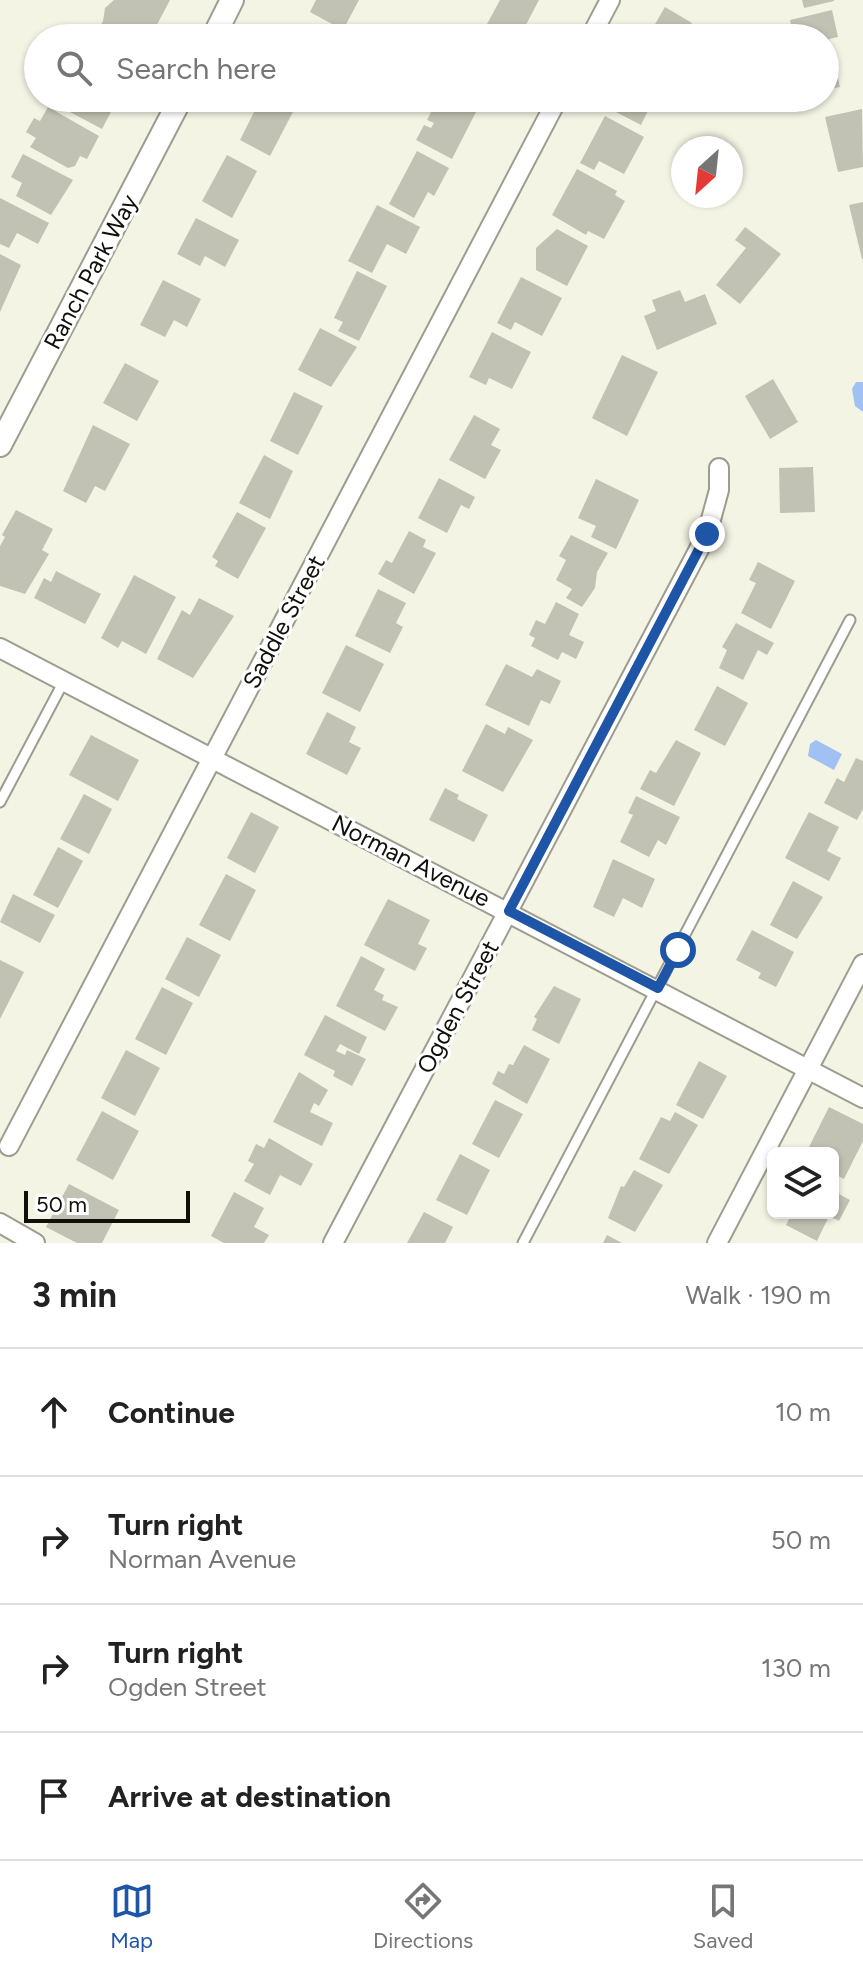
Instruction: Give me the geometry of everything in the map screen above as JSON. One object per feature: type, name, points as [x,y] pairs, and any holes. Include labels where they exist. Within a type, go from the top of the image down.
[{"type":"street","points":[[220,24],[232,0]]},
{"type":"street","points":[[597,24],[610,0]]},
{"type":"street","name":"Ranch Park Way","points":[[0,445],[174,112]]},
{"type":"street","name":"Saddle Street","points":[[6,1151],[551,112]]},
{"type":"street","name":"Ogden Street","points":[[333,1243],[707,534],[719,490],[719,468]]},
{"type":"street","name":"Norman Avenue","points":[[0,648],[658,988],[863,1098]]},
{"type":"street","points":[[717,1243],[863,964]]},
{"type":"street","points":[[0,1223],[35,1243]]},
{"type":"lane","points":[[523,1243],[850,620]]},
{"type":"lane","points":[[0,802],[64,681]]},
{"type":"water","points":[[856,382],[863,382],[863,412],[855,406],[852,389]]},
{"type":"water","points":[[816,740],[842,754],[834,770],[808,756],[810,744]]},
{"type":"building","points":[[114,0],[170,0],[157,24],[101,24],[105,8]]},
{"type":"building","points":[[316,0],[359,0],[346,24],[332,24],[310,12]]},
{"type":"building","points":[[500,0],[539,0],[526,24],[487,24]]},
{"type":"building","points":[[802,0],[834,0],[834,1],[804,8]]},
{"type":"building","points":[[665,7],[692,23],[691,24],[655,24]]},
{"type":"building","points":[[832,10],[835,24],[791,24],[790,20]]},
{"type":"building","points":[[862,109],[863,167],[838,172],[825,117]]},
{"type":"building","points":[[45,112],[57,112],[99,136],[87,159],[80,156],[75,166],[68,168],[30,147],[36,138],[26,132],[34,118],[40,121]]},
{"type":"building","points":[[70,112],[111,112],[102,129]]},
{"type":"building","points":[[254,112],[293,112],[270,156],[240,140]]},
{"type":"building","points":[[431,112],[476,112],[452,159],[416,140],[424,125],[431,128],[434,123],[427,120]]},
{"type":"building","points":[[616,112],[647,112],[641,125]]},
{"type":"building","points":[[605,116],[644,137],[624,174],[599,161],[594,170],[580,163]]},
{"type":"building","points":[[417,151],[449,168],[434,196],[428,192],[414,218],[389,204]]},
{"type":"building","points":[[23,154],[73,180],[51,215],[16,196],[22,183],[11,177]]},
{"type":"building","points":[[227,155],[257,171],[232,218],[202,201]]},
{"type":"building","points":[[577,169],[617,191],[615,195],[625,201],[604,239],[588,231],[586,235],[552,215]]},
{"type":"building","points":[[0,198],[49,223],[38,244],[17,233],[9,248],[0,244]]},
{"type":"building","points":[[863,202],[863,259],[862,259],[849,205]]},
{"type":"building","points":[[377,205],[420,227],[406,254],[387,244],[372,273],[348,261]]},
{"type":"building","points":[[196,218],[239,240],[225,267],[205,256],[200,266],[177,254]]},
{"type":"building","points":[[745,227],[781,254],[740,304],[716,285],[746,248],[735,240]]},
{"type":"building","points":[[557,229],[588,246],[567,286],[536,270],[536,248]]},
{"type":"building","points":[[0,254],[21,265],[0,312]]},
{"type":"building","points":[[357,271],[387,286],[359,341],[338,331],[343,322],[334,318]]},
{"type":"building","points":[[521,277],[562,298],[542,336],[515,322],[511,330],[497,323]]},
{"type":"building","points":[[163,280],[201,299],[187,327],[174,320],[165,337],[140,325]]},
{"type":"building","points":[[680,290],[685,302],[705,294],[717,324],[657,350],[644,316],[656,311],[652,300]]},
{"type":"building","points":[[320,328],[357,347],[331,387],[298,370]]},
{"type":"building","points":[[492,332],[531,352],[512,389],[489,378],[486,385],[469,377]]},
{"type":"building","points":[[622,355],[658,372],[627,436],[592,418]]},
{"type":"building","points":[[125,363],[159,381],[137,421],[103,403]]},
{"type":"building","points":[[773,379],[798,422],[770,439],[745,396]]},
{"type":"building","points":[[294,392],[323,406],[298,455],[270,441]]},
{"type":"building","points":[[474,415],[500,429],[491,445],[501,450],[485,479],[449,460]]},
{"type":"building","points":[[93,425],[130,444],[105,491],[95,486],[86,503],[63,491]]},
{"type":"building","points":[[264,455],[293,471],[270,519],[239,503]]},
{"type":"building","points":[[813,467],[815,512],[780,513],[779,468]]},
{"type":"building","points":[[439,478],[475,497],[469,509],[461,505],[447,533],[418,518]]},
{"type":"building","points":[[596,479],[639,500],[616,549],[591,537],[596,526],[578,518]]},
{"type":"building","points":[[16,510],[53,529],[42,550],[49,554],[25,594],[0,586],[0,546],[5,537],[2,535]]},
{"type":"building","points":[[237,512],[266,528],[238,579],[215,566],[218,561],[212,557]]},
{"type":"building","points":[[409,531],[426,540],[423,547],[436,553],[414,594],[378,574],[386,560],[392,563]]},
{"type":"building","points":[[571,535],[608,553],[597,572],[595,588],[582,607],[566,598],[572,589],[556,580],[566,560],[559,556]]},
{"type":"building","points":[[758,562],[795,581],[771,629],[741,613],[756,583],[749,580]]},
{"type":"building","points":[[56,571],[101,594],[85,624],[34,598],[44,578],[51,582]]},
{"type":"building","points":[[134,575],[176,597],[146,654],[122,641],[118,648],[101,638]]},
{"type":"building","points":[[378,589],[406,603],[396,623],[403,627],[390,653],[355,636]]},
{"type":"building","points":[[199,598],[234,616],[193,678],[157,659],[182,610],[190,615]]},
{"type":"building","points":[[556,602],[579,614],[569,635],[584,642],[576,659],[562,652],[558,660],[531,646],[535,638],[529,635],[536,620],[545,624]]},
{"type":"building","points":[[736,623],[774,643],[767,655],[758,650],[743,680],[719,668],[727,650],[722,647]]},
{"type":"building","points":[[346,645],[384,664],[360,712],[322,693]]},
{"type":"building","points":[[506,664],[532,677],[537,669],[561,681],[550,704],[541,700],[529,726],[485,705]]},
{"type":"building","points":[[717,686],[748,703],[725,746],[694,730]]},
{"type":"building","points":[[327,712],[356,727],[349,742],[361,748],[347,775],[306,754]]},
{"type":"building","points":[[486,724],[505,734],[508,727],[533,740],[503,792],[462,771]]},
{"type":"building","points":[[91,735],[139,760],[118,801],[69,775]]},
{"type":"building","points":[[676,740],[701,753],[674,806],[640,789],[650,770],[656,773]]},
{"type":"building","points":[[856,758],[863,761],[863,809],[857,820],[824,803],[837,778],[844,782]]},
{"type":"building","points":[[445,788],[459,795],[457,799],[488,815],[474,842],[429,820]]},
{"type":"building","points":[[84,794],[112,809],[89,854],[60,839]]},
{"type":"building","points":[[636,796],[680,817],[666,845],[658,840],[649,857],[620,842],[633,815],[628,813]]},
{"type":"building","points":[[251,812],[279,827],[255,873],[227,858]]},
{"type":"building","points":[[809,812],[839,827],[827,851],[841,858],[829,881],[785,858]]},
{"type":"building","points":[[58,847],[83,861],[58,908],[33,895]]},
{"type":"building","points":[[613,859],[655,879],[642,908],[623,898],[614,917],[593,907]]},
{"type":"building","points":[[226,874],[256,890],[230,941],[199,925]]},
{"type":"building","points":[[793,881],[823,897],[797,939],[770,925]]},
{"type":"building","points":[[13,894],[55,915],[40,943],[0,922]]},
{"type":"building","points":[[388,899],[430,920],[418,944],[427,948],[415,971],[364,945]]},
{"type":"building","points":[[752,930],[794,952],[776,987],[758,978],[761,973],[736,960]]},
{"type":"building","points":[[187,937],[221,955],[199,997],[165,979]]},
{"type":"building","points":[[361,956],[385,969],[374,990],[384,995],[382,1000],[398,1007],[385,1031],[336,1006]]},
{"type":"building","points":[[0,960],[24,972],[0,1019]]},
{"type":"building","points":[[554,986],[581,999],[559,1044],[532,1030],[537,1019],[534,1017]]},
{"type":"building","points":[[162,987],[193,1003],[166,1055],[135,1039]]},
{"type":"building","points":[[325,1015],[367,1037],[359,1054],[340,1044],[336,1051],[345,1055],[347,1050],[366,1059],[352,1086],[333,1076],[335,1071],[304,1055]]},
{"type":"building","points":[[524,1045],[550,1059],[527,1104],[492,1084],[498,1071],[504,1074],[509,1064],[513,1065]]},
{"type":"building","points":[[126,1050],[160,1068],[135,1116],[101,1098]]},
{"type":"building","points":[[699,1061],[727,1076],[703,1119],[676,1105]]},
{"type":"building","points":[[299,1072],[328,1090],[319,1106],[314,1103],[310,1112],[333,1123],[322,1146],[273,1122]]},
{"type":"building","points":[[495,1100],[523,1114],[499,1158],[472,1144]]},
{"type":"building","points":[[829,1107],[863,1124],[863,1141],[844,1179],[839,1176],[839,1147],[809,1147]]},
{"type":"building","points":[[102,1111],[139,1131],[113,1180],[76,1160]]},
{"type":"building","points":[[675,1112],[698,1125],[669,1174],[639,1159],[661,1117],[670,1121]]},
{"type":"building","points":[[269,1138],[313,1164],[301,1186],[280,1175],[270,1195],[244,1181],[254,1164],[248,1161],[256,1144],[264,1148]]},
{"type":"building","points":[[460,1154],[490,1170],[467,1215],[436,1200]]},
{"type":"building","points":[[634,1170],[663,1185],[635,1232],[608,1218],[621,1186],[624,1187]]},
{"type":"building","points":[[69,1184],[119,1210],[102,1243],[77,1243],[46,1227]]},
{"type":"building","points":[[234,1192],[264,1208],[254,1227],[269,1235],[264,1243],[224,1243],[211,1236]]},
{"type":"building","points":[[839,1194],[850,1200],[839,1221],[835,1219],[839,1219]]},
{"type":"building","points":[[424,1212],[453,1227],[445,1243],[407,1243]]},
{"type":"building","points":[[789,1219],[828,1219],[817,1241],[786,1225]]},
{"type":"building","points":[[607,1235],[622,1243],[603,1243]]},
{"type":"route","points":[[678,950],[658,988],[509,911],[707,534]]}]
